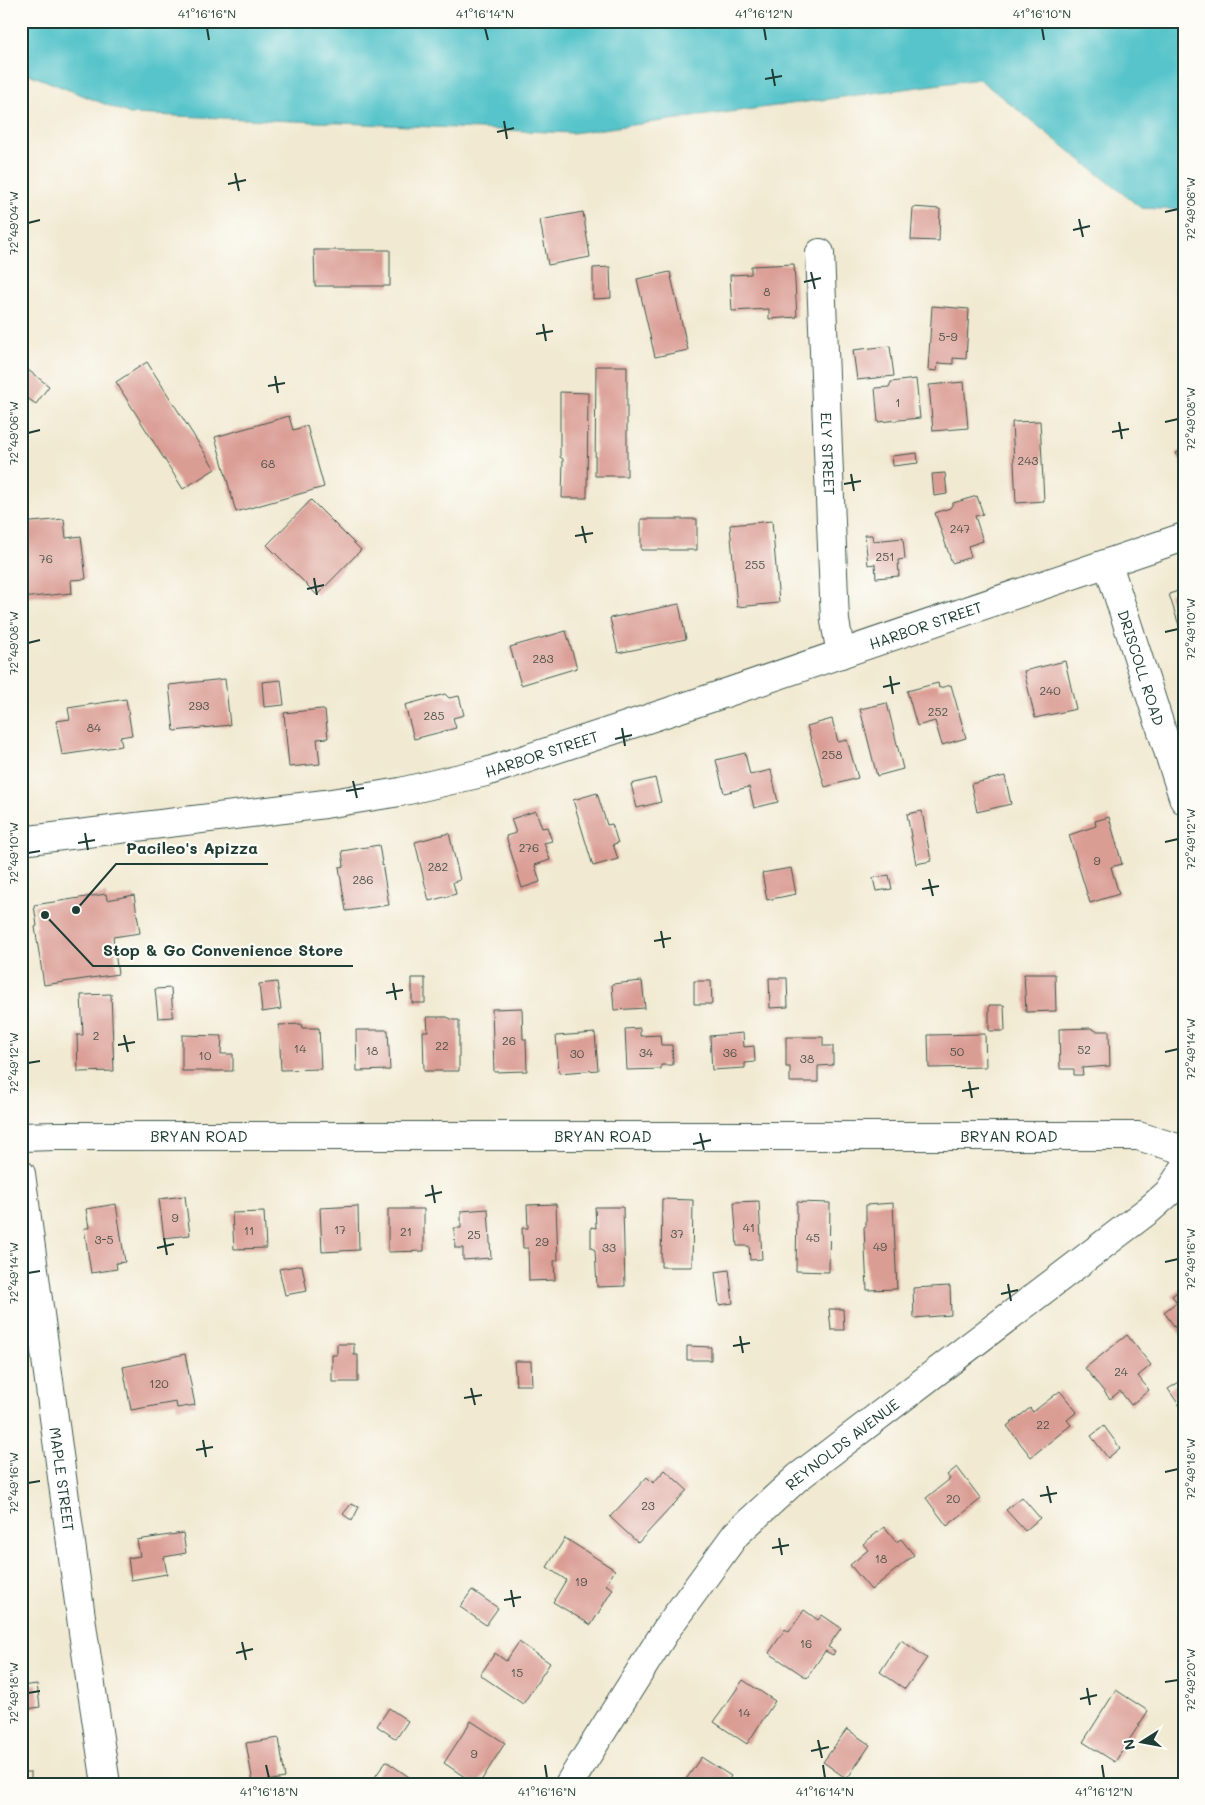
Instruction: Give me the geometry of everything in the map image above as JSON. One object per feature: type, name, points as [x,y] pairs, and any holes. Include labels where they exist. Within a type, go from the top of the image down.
[{"type":"street","name":"ELY STREET","points":[[820,253],[835,621],[841,654]]},
{"type":"street","name":"HARBOR STREET","points":[[21,841],[325,804],[400,792],[486,772],[1184,537]]},
{"type":"street","name":"DRISCOLL ROAD","points":[[1108,564],[1184,800]]},
{"type":"street","name":"BRYAN ROAD","points":[[21,1137],[1138,1136],[1184,1150]]},
{"type":"street","name":"REYNOLDS AVENUE","points":[[569,1784],[668,1627],[736,1534],[797,1478],[1150,1209],[1168,1193],[1184,1169]]},
{"type":"street","name":"MAPLE STREET","points":[[21,1174],[106,1784]]},
{"type":"water","points":[[21,21],[1184,21],[1184,210],[1141,208],[979,79],[572,133],[130,114],[21,71]]},
{"type":"building","points":[[913,207],[940,209],[939,241],[911,240]]},
{"type":"building","points":[[583,212],[590,257],[548,265],[540,220]]},
{"type":"building","points":[[314,250],[390,250],[390,286],[315,286]]},
{"type":"building","points":[[794,264],[797,317],[769,319],[769,309],[732,311],[730,275],[751,274],[751,266]]},
{"type":"building","points":[[610,267],[611,298],[593,299],[593,268]]},
{"type":"building","points":[[670,272],[688,350],[655,357],[637,279]]},
{"type":"building","points":[[932,306],[969,309],[966,359],[953,358],[953,364],[938,363],[937,371],[928,370]]},
{"type":"building","points":[[890,346],[894,376],[857,380],[853,350]]},
{"type":"building","points":[[147,362],[215,469],[183,489],[116,382]]},
{"type":"building","points":[[596,366],[627,366],[627,476],[595,476]]},
{"type":"building","points":[[28,370],[49,386],[36,404],[21,394],[21,379]]},
{"type":"building","points":[[916,379],[920,418],[878,422],[875,388],[889,387],[891,382]]},
{"type":"building","points":[[964,382],[968,428],[933,431],[929,385]]},
{"type":"building","points":[[560,392],[588,393],[587,498],[562,498],[563,459],[560,457]]},
{"type":"building","points":[[289,416],[293,430],[307,426],[324,487],[236,512],[215,437]]},
{"type":"building","points":[[1040,421],[1044,501],[1016,503],[1012,422]]},
{"type":"building","points":[[1184,449],[1184,469],[1176,453]]},
{"type":"building","points":[[917,453],[918,463],[893,466],[892,456]]},
{"type":"building","points":[[945,473],[947,494],[934,496],[932,474]]},
{"type":"building","points":[[977,496],[983,514],[975,516],[983,541],[968,546],[971,557],[952,563],[935,513],[950,508],[953,503]]},
{"type":"building","points":[[311,500],[361,550],[317,595],[267,545]]},
{"type":"building","points":[[64,519],[66,538],[81,536],[86,579],[71,580],[72,593],[21,598],[21,523]]},
{"type":"building","points":[[641,519],[697,519],[697,550],[641,550]]},
{"type":"building","points":[[772,521],[779,603],[737,607],[730,525]]},
{"type":"building","points":[[865,535],[872,535],[873,541],[903,538],[905,559],[898,560],[899,576],[876,578],[875,564],[868,565]]},
{"type":"building","points":[[1184,589],[1184,638],[1183,638],[1169,594]]},
{"type":"building","points":[[679,604],[686,639],[618,653],[610,618]]},
{"type":"building","points":[[566,631],[577,668],[521,685],[510,647]]},
{"type":"building","points":[[1065,661],[1076,709],[1035,718],[1024,671]]},
{"type":"building","points":[[225,679],[230,725],[174,731],[169,685]]},
{"type":"building","points":[[281,680],[284,705],[264,707],[262,682]]},
{"type":"building","points":[[938,683],[939,688],[951,685],[966,738],[942,745],[935,721],[917,726],[907,691]]},
{"type":"building","points":[[445,694],[449,698],[459,696],[464,715],[453,718],[456,728],[414,739],[405,705]]},
{"type":"building","points":[[126,699],[132,735],[120,737],[122,746],[62,755],[56,721],[70,719],[68,708]]},
{"type":"building","points":[[887,703],[903,769],[877,776],[860,709]]},
{"type":"building","points":[[321,709],[325,711],[328,738],[317,739],[320,764],[289,767],[284,713]]},
{"type":"building","points":[[832,719],[838,742],[847,740],[858,778],[825,787],[807,726]]},
{"type":"building","points":[[745,753],[750,775],[771,770],[778,802],[754,808],[749,787],[724,793],[716,760]]},
{"type":"building","points":[[1005,776],[1011,804],[977,812],[971,784]]},
{"type":"building","points":[[655,778],[661,802],[637,808],[631,784]]},
{"type":"building","points":[[597,793],[607,825],[612,824],[618,843],[613,844],[618,859],[593,866],[573,800]]},
{"type":"building","points":[[536,811],[542,828],[547,827],[552,841],[544,843],[550,860],[535,865],[540,882],[522,888],[506,836],[516,833],[511,819]]},
{"type":"building","points":[[922,811],[931,861],[916,864],[907,814]]},
{"type":"building","points":[[1109,817],[1122,864],[1111,867],[1119,894],[1090,903],[1069,835],[1096,826],[1095,821]]},
{"type":"building","points":[[449,833],[460,880],[453,882],[456,894],[429,901],[415,842]]},
{"type":"building","points":[[379,845],[389,905],[346,911],[339,867],[344,866],[342,851]]},
{"type":"building","points":[[791,868],[796,894],[767,900],[762,873]]},
{"type":"building","points":[[889,875],[892,889],[876,891],[873,878]]},
{"type":"building","points":[[106,894],[107,900],[134,895],[140,933],[113,937],[118,974],[44,985],[35,927],[37,926],[34,905]]},
{"type":"building","points":[[1024,974],[1055,974],[1056,1011],[1026,1012]]},
{"type":"building","points":[[412,978],[425,978],[425,1003],[412,1003]]},
{"type":"building","points":[[769,978],[787,978],[788,1007],[770,1008]]},
{"type":"building","points":[[642,981],[645,1008],[614,1010],[612,984]]},
{"type":"building","points":[[694,981],[711,981],[712,1004],[694,1004]]},
{"type":"building","points":[[277,982],[281,1009],[262,1012],[259,984]]},
{"type":"building","points":[[171,988],[173,1017],[158,1018],[155,989]]},
{"type":"building","points":[[111,994],[114,1071],[78,1072],[77,1035],[83,1035],[81,995]]},
{"type":"building","points":[[989,1005],[1004,1005],[1005,1031],[989,1031]]},
{"type":"building","points":[[522,1008],[523,1039],[526,1039],[527,1071],[494,1072],[492,1009]]},
{"type":"building","points":[[427,1017],[447,1017],[459,1020],[459,1071],[424,1071],[423,1031],[428,1031]]},
{"type":"building","points":[[301,1024],[302,1028],[319,1028],[321,1069],[281,1070],[279,1025]]},
{"type":"building","points":[[640,1028],[640,1036],[660,1035],[661,1045],[672,1045],[673,1065],[661,1065],[661,1069],[627,1070],[625,1029]]},
{"type":"building","points":[[1091,1028],[1096,1031],[1109,1031],[1110,1066],[1082,1068],[1083,1075],[1074,1075],[1074,1069],[1060,1069],[1059,1029]]},
{"type":"building","points":[[356,1030],[388,1030],[390,1070],[357,1071]]},
{"type":"building","points":[[595,1033],[598,1070],[559,1073],[556,1036]]},
{"type":"building","points":[[743,1033],[744,1047],[754,1046],[755,1062],[745,1063],[745,1068],[712,1070],[710,1036]]},
{"type":"building","points":[[985,1034],[986,1067],[929,1068],[928,1035]]},
{"type":"building","points":[[182,1035],[222,1036],[221,1054],[233,1054],[233,1071],[182,1071]]},
{"type":"building","points":[[786,1037],[823,1037],[823,1046],[833,1046],[833,1065],[818,1066],[818,1082],[790,1082],[790,1067],[786,1067]]},
{"type":"building","points":[[185,1196],[190,1235],[164,1238],[159,1199]]},
{"type":"building","points":[[662,1199],[693,1200],[692,1267],[661,1267]]},
{"type":"building","points":[[759,1201],[762,1259],[750,1260],[749,1246],[737,1246],[734,1202]]},
{"type":"building","points":[[797,1202],[830,1203],[829,1272],[796,1271]]},
{"type":"building","points":[[893,1203],[897,1289],[867,1290],[864,1227],[866,1226],[866,1205]]},
{"type":"building","points":[[116,1204],[125,1262],[116,1263],[117,1269],[91,1273],[84,1228],[89,1228],[86,1209]]},
{"type":"building","points":[[556,1204],[558,1260],[554,1261],[555,1280],[529,1281],[528,1248],[523,1248],[522,1228],[528,1228],[527,1205]]},
{"type":"building","points":[[358,1206],[359,1250],[322,1252],[320,1208]]},
{"type":"building","points":[[595,1207],[623,1207],[625,1286],[597,1287],[595,1250],[591,1248],[591,1227],[596,1228]]},
{"type":"building","points":[[388,1209],[424,1209],[424,1251],[388,1252]]},
{"type":"building","points":[[488,1209],[491,1258],[463,1260],[463,1248],[455,1248],[454,1228],[461,1228],[461,1211]]},
{"type":"building","points":[[264,1212],[266,1248],[234,1249],[232,1213]]},
{"type":"building","points":[[302,1265],[307,1291],[285,1295],[279,1269]]},
{"type":"building","points":[[729,1270],[733,1303],[719,1305],[715,1272]]},
{"type":"building","points":[[950,1286],[951,1315],[914,1318],[913,1288]]},
{"type":"building","points":[[1184,1287],[1184,1340],[1164,1312],[1177,1302],[1172,1296]]},
{"type":"building","points":[[829,1309],[843,1309],[844,1330],[831,1330]]},
{"type":"building","points":[[1127,1335],[1151,1365],[1138,1376],[1149,1390],[1131,1405],[1120,1391],[1110,1399],[1085,1368]]},
{"type":"building","points":[[337,1344],[354,1344],[354,1355],[358,1355],[358,1382],[332,1382],[332,1355],[337,1355]]},
{"type":"building","points":[[687,1346],[711,1347],[711,1360],[687,1360]]},
{"type":"building","points":[[185,1354],[195,1405],[177,1408],[176,1402],[131,1410],[123,1367]]},
{"type":"building","points":[[514,1361],[531,1361],[532,1385],[516,1385]]},
{"type":"building","points":[[1184,1379],[1184,1412],[1168,1389]]},
{"type":"building","points":[[1060,1391],[1077,1412],[1067,1420],[1071,1425],[1031,1457],[1007,1426],[1030,1408],[1033,1412]]},
{"type":"building","points":[[1104,1426],[1120,1448],[1108,1458],[1091,1436]]},
{"type":"building","points":[[957,1467],[981,1499],[947,1526],[926,1498],[950,1479],[947,1475]]},
{"type":"building","points":[[665,1470],[687,1490],[638,1543],[610,1517],[647,1477],[653,1483]]},
{"type":"building","points":[[1022,1497],[1040,1518],[1025,1531],[1006,1510]]},
{"type":"building","points":[[351,1504],[359,1507],[352,1521],[343,1514]]},
{"type":"building","points":[[884,1527],[896,1542],[901,1539],[914,1555],[871,1590],[850,1565],[868,1550],[863,1544]]},
{"type":"building","points":[[183,1533],[186,1553],[164,1557],[167,1574],[131,1580],[128,1558],[140,1556],[137,1540]]},
{"type":"building","points":[[565,1538],[615,1570],[606,1585],[613,1589],[591,1625],[553,1602],[566,1580],[547,1567]]},
{"type":"building","points":[[472,1590],[498,1608],[486,1625],[460,1607]]},
{"type":"building","points":[[804,1610],[818,1620],[822,1615],[841,1628],[828,1647],[835,1651],[833,1655],[825,1651],[807,1678],[769,1653],[785,1629],[789,1632]]},
{"type":"building","points":[[901,1640],[927,1658],[905,1689],[880,1672]]},
{"type":"building","points":[[519,1642],[550,1663],[523,1704],[480,1675],[495,1653],[506,1661]]},
{"type":"building","points":[[743,1680],[775,1701],[747,1744],[714,1722]]},
{"type":"building","points":[[37,1684],[40,1707],[27,1709],[28,1721],[21,1722],[21,1686]]},
{"type":"building","points":[[1116,1690],[1148,1711],[1115,1762],[1083,1742]]},
{"type":"building","points":[[389,1708],[408,1721],[396,1739],[377,1726]]},
{"type":"building","points":[[471,1721],[505,1743],[479,1784],[475,1784],[444,1763]]},
{"type":"building","points":[[847,1729],[870,1745],[847,1779],[823,1762]]},
{"type":"building","points":[[279,1738],[285,1778],[253,1783],[246,1743]]},
{"type":"building","points":[[701,1757],[731,1776],[726,1784],[683,1784]]},
{"type":"building","points":[[386,1761],[419,1784],[385,1784],[375,1777]]},
{"type":"building","points":[[21,1772],[31,1772],[31,1784],[21,1784]]},
{"type":"place","name":"Pacileo's Apizza","points":[[76,910]]},
{"type":"place","name":"Stop & Go Convenience Store","points":[[45,915]]}]
